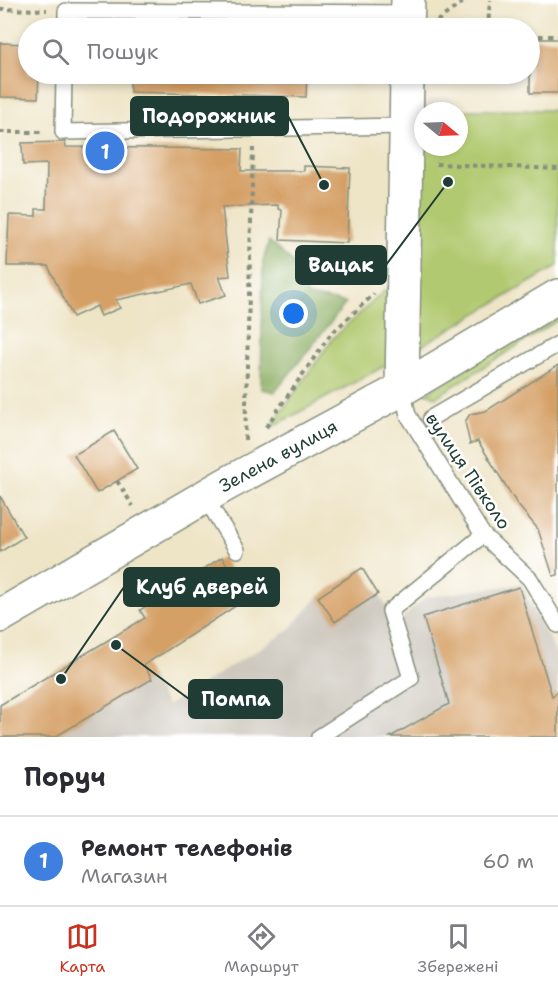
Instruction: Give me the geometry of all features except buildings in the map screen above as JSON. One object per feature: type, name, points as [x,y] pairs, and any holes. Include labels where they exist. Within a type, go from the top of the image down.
[{"type":"main road","points":[[402,389],[406,84]]},
{"type":"main road","name":"Зелена вулиця","points":[[0,616],[205,497],[402,389],[558,296]]},
{"type":"lane","points":[[66,18],[66,10],[414,16]]},
{"type":"lane","points":[[64,84],[63,132],[406,126]]},
{"type":"lane","points":[[430,418],[558,344]]},
{"type":"lane","name":"вулиця Півколо","points":[[402,389],[408,415],[483,535],[530,579],[558,625]]},
{"type":"lane","points":[[205,497],[237,549]]},
{"type":"lane","points":[[319,737],[411,678],[390,612],[483,535]]},
{"type":"path","points":[[414,16],[466,0]]},
{"type":"path","points":[[489,18],[490,0]]},
{"type":"path","points":[[0,9],[66,10]]},
{"type":"path","points":[[540,36],[558,36]]},
{"type":"path","points":[[245,444],[254,129]]},
{"type":"path","points":[[0,132],[63,132]]},
{"type":"path","points":[[433,163],[558,169]]},
{"type":"path","points":[[260,436],[330,335],[378,290]]},
{"type":"path","points":[[117,481],[133,507]]},
{"type":"shaded area","points":[[362,568],[397,623],[426,597],[521,584],[558,658],[558,737],[0,737],[0,705],[123,631],[167,706],[288,631],[318,597]]},
{"type":"green space","points":[[468,110],[558,110],[558,266],[414,350],[422,156],[468,156]]},
{"type":"green space","points":[[269,241],[293,263],[308,296],[346,303],[275,392],[261,389],[263,261]]},
{"type":"green space","points":[[391,285],[390,363],[270,428],[333,338]]},
{"type":"green space","points":[[558,313],[558,320],[436,397],[426,393]]},
{"type":"place","name":"Ремонт телефонів","points":[[105,151]]},
{"type":"place","name":"Вацак","points":[[448,182]]},
{"type":"place","name":"Подорожник","points":[[324,185]]},
{"type":"place","name":"Помпа","points":[[116,645]]},
{"type":"place","name":"Клуб дверей","points":[[61,679]]}]
